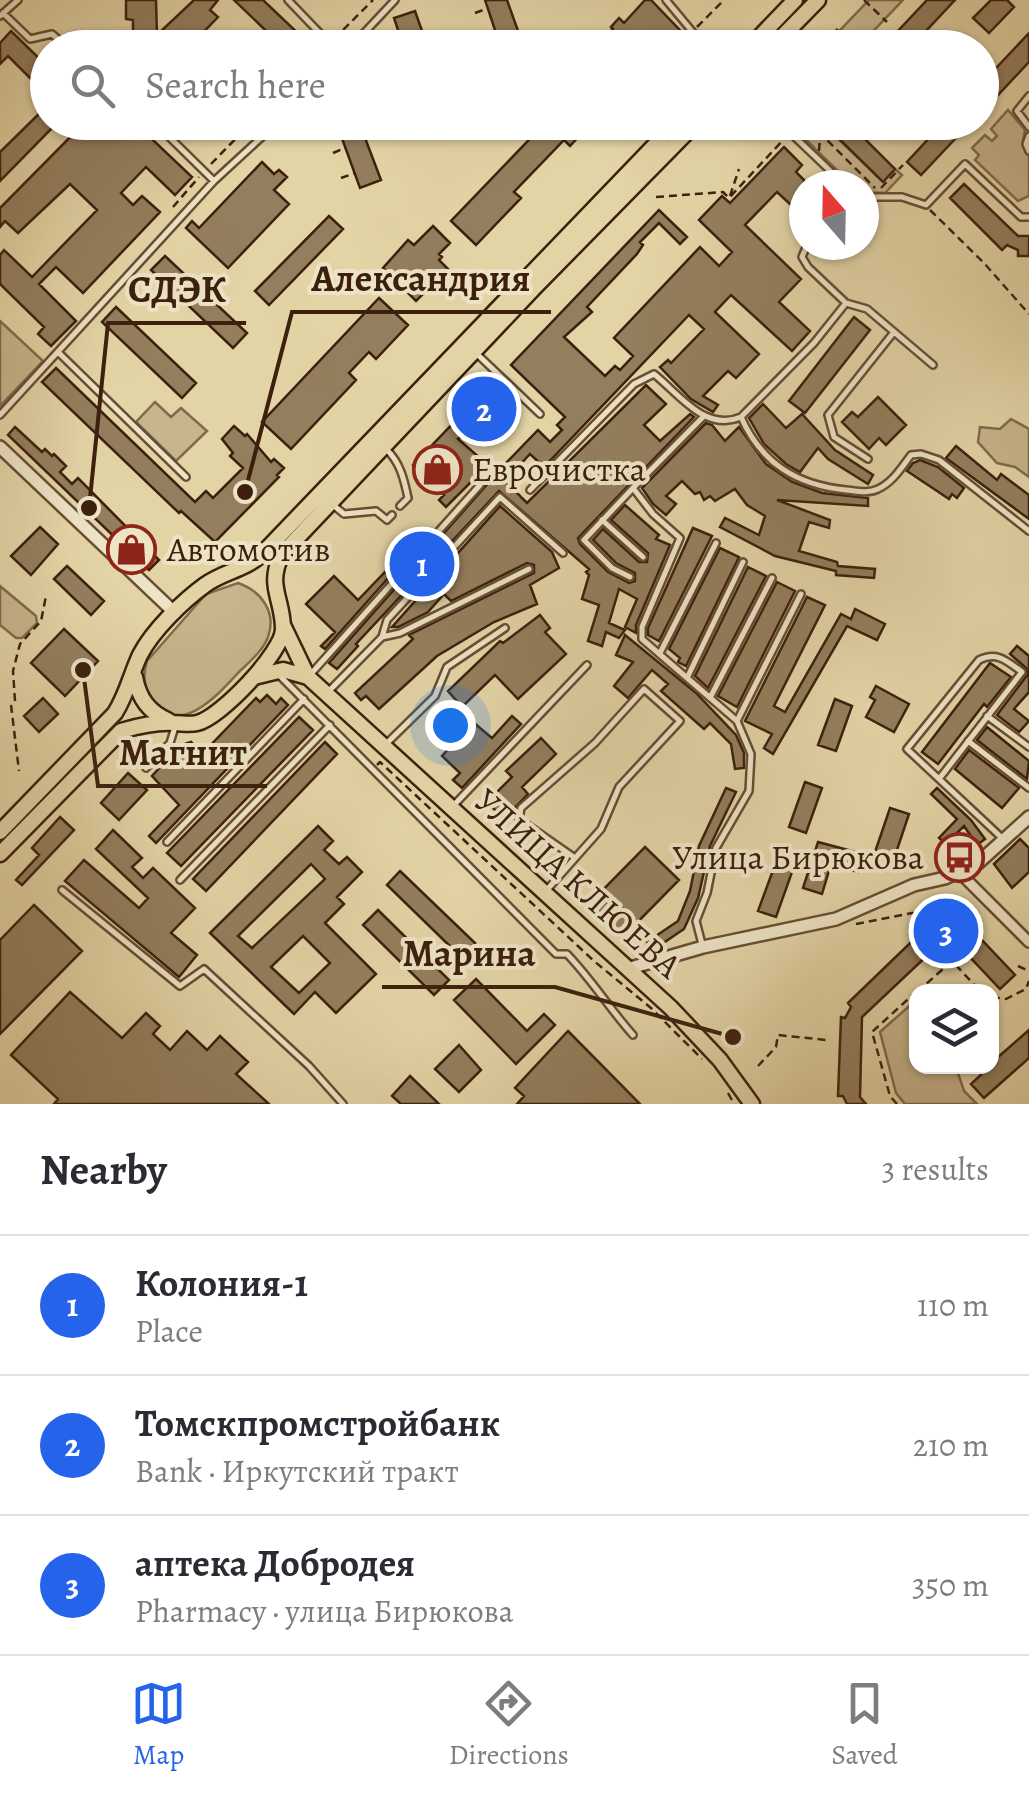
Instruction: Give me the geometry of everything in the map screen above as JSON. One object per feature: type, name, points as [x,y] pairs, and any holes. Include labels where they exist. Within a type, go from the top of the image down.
[{"type":"main road","points":[[766,30],[795,0]]},
{"type":"main road","points":[[789,30],[818,0]]},
{"type":"main road","points":[[0,832],[115,713],[146,646],[175,613],[202,586],[247,566],[261,555],[660,140]]},
{"type":"main road","name":"УЛИЦА КЛЮЕВА","points":[[679,140],[282,554],[273,582],[283,624],[308,677],[698,1035],[733,1087],[752,1104]]},
{"type":"main road","points":[[0,854],[121,731],[139,725],[194,724],[211,718],[276,650],[283,624]]},
{"type":"main road","points":[[249,680],[275,670],[308,677]]},
{"type":"main road","points":[[134,672],[137,690],[145,704],[156,715],[174,723]]},
{"type":"street","points":[[0,447],[175,613]]},
{"type":"street","points":[[627,970],[703,947],[836,919],[914,885],[978,863],[1029,817]]},
{"type":"street","points":[[959,872],[1029,942]]},
{"type":"lane","points":[[18,0],[2,15],[30,40]]},
{"type":"lane","points":[[288,0],[317,30]]},
{"type":"lane","points":[[367,30],[395,0]]},
{"type":"lane","points":[[666,0],[690,30]]},
{"type":"lane","points":[[1029,96],[1017,110],[1029,126]]},
{"type":"lane","points":[[1029,136],[1029,151]]},
{"type":"lane","points":[[172,140],[214,181]]},
{"type":"lane","points":[[0,416],[214,181],[258,140]]},
{"type":"lane","points":[[799,140],[829,170]]},
{"type":"lane","points":[[879,197],[902,197],[926,206],[965,164],[1021,218],[1029,217]]},
{"type":"lane","points":[[803,260],[846,302],[867,308],[933,365]]},
{"type":"lane","points":[[530,490],[634,384],[654,374],[703,417],[728,422],[741,417],[814,343],[846,302]]},
{"type":"lane","points":[[868,459],[834,437],[828,415],[894,332]]},
{"type":"lane","points":[[474,351],[540,414]]},
{"type":"lane","points":[[59,353],[186,477]]},
{"type":"lane","points":[[630,577],[612,568],[584,540],[703,417]]},
{"type":"lane","points":[[741,417],[748,432],[788,476],[818,487],[877,490],[896,476],[911,454],[921,454],[940,460],[1029,531]]},
{"type":"lane","points":[[384,447],[396,458],[405,482],[408,498],[400,506]]},
{"type":"lane","points":[[308,677],[480,485]]},
{"type":"lane","points":[[633,488],[653,514],[680,538],[642,627],[642,639],[736,721],[751,754],[749,791],[716,848],[707,893],[696,921],[703,947]]},
{"type":"lane","points":[[326,694],[382,638],[388,620],[500,497],[563,553]]},
{"type":"lane","points":[[331,503],[344,514],[376,511],[387,520],[392,515]]},
{"type":"lane","points":[[602,520],[643,558]]},
{"type":"lane","points":[[660,654],[716,543]]},
{"type":"lane","points":[[688,676],[743,562]]},
{"type":"lane","points":[[382,638],[529,568]]},
{"type":"lane","points":[[711,696],[772,578]]},
{"type":"lane","points":[[736,721],[801,594]]},
{"type":"lane","points":[[383,748],[435,696],[447,668],[505,628]]},
{"type":"lane","points":[[939,779],[1022,672],[1003,658],[989,654],[978,660],[907,748],[939,779],[1004,840]]},
{"type":"lane","points":[[450,808],[586,666]]},
{"type":"lane","points":[[275,670],[556,954],[567,954],[594,982],[598,996],[633,1035]]},
{"type":"lane","points":[[544,894],[601,828],[619,787],[680,720],[644,688],[595,743],[521,808],[520,820],[575,858]]},
{"type":"lane","points":[[167,842],[304,699]]},
{"type":"lane","points":[[987,716],[1029,746]]},
{"type":"lane","points":[[146,768],[170,743],[174,723]]},
{"type":"lane","points":[[180,880],[330,725]]},
{"type":"lane","points":[[968,741],[1029,788]]},
{"type":"lane","points":[[62,890],[180,986],[204,969],[309,1066],[343,1104]]},
{"type":"lane","points":[[733,1087],[738,1104]]},
{"type":"path","points":[[346,30],[373,0]]},
{"type":"path","points":[[694,30],[724,0]]},
{"type":"path","points":[[864,0],[887,22]]},
{"type":"path","points":[[475,13],[486,9]]},
{"type":"path","points":[[173,207],[234,140]]},
{"type":"path","points":[[729,198],[783,140]]},
{"type":"path","points":[[818,159],[820,140]]},
{"type":"path","points":[[826,140],[878,191],[903,165]]},
{"type":"path","points":[[333,153],[346,148]]},
{"type":"path","points":[[729,198],[740,168]]},
{"type":"path","points":[[342,178],[354,173]]},
{"type":"path","points":[[656,197],[723,192],[729,198]]},
{"type":"path","points":[[926,206],[984,262],[1029,314]]},
{"type":"path","points":[[15,700],[13,671],[20,644],[42,621],[46,596]]},
{"type":"path","points":[[10,705],[19,772]]},
{"type":"path","points":[[372,769],[380,762],[594,961],[651,1008],[708,1065]]},
{"type":"path","points":[[926,984],[952,961],[974,984]]},
{"type":"path","points":[[1018,966],[1029,972]]},
{"type":"path","points":[[999,998],[1026,990],[1029,981]]},
{"type":"path","points":[[898,1104],[890,1096],[872,1032],[909,999]]},
{"type":"path","points":[[758,1066],[776,1048],[778,1035],[826,1040]]},
{"type":"path","points":[[733,1087],[738,1104]]},
{"type":"shaded area","points":[[869,0],[903,0],[874,30],[840,30]]},
{"type":"shaded area","points":[[1008,110],[1025,130],[1029,196],[1018,201],[975,160],[979,155],[972,148],[980,140],[999,140],[999,120]]},
{"type":"shaded area","points":[[806,140],[839,140],[871,170],[837,170]]},
{"type":"shaded area","points":[[895,169],[902,175],[885,193],[879,193],[879,178],[882,181]]},
{"type":"shaded area","points":[[0,321],[43,361],[0,406]]},
{"type":"shaded area","points":[[155,402],[171,417],[181,408],[207,431],[176,461],[136,422]]},
{"type":"shaded area","points":[[1011,419],[1029,429],[1029,477],[1015,467],[997,463],[978,442],[980,427],[1000,429]]},
{"type":"shaded area","points":[[238,583],[254,591],[269,611],[266,642],[219,693],[197,710],[173,715],[161,710],[146,689],[147,661],[206,594]]},
{"type":"shaded area","points":[[0,586],[36,616],[37,623],[22,638],[16,638],[0,625]]},
{"type":"shaded area","points":[[909,1006],[909,1074],[958,1074],[964,1091],[977,1104],[905,1104],[896,1093],[880,1032]]},
{"type":"building","points":[[126,0],[156,0],[157,30],[133,30],[133,20],[126,19]]},
{"type":"building","points":[[194,0],[218,0],[210,10],[218,17],[205,30],[162,30]]},
{"type":"building","points":[[234,0],[263,0],[295,30],[265,30]]},
{"type":"building","points":[[485,0],[507,0],[518,30],[495,30]]},
{"type":"building","points":[[645,0],[651,0],[680,30],[612,30],[619,18],[624,23]]},
{"type":"building","points":[[927,0],[955,0],[927,30],[899,30]]},
{"type":"building","points":[[991,0],[1007,0],[1014,7],[992,30],[986,30],[973,18]]},
{"type":"building","points":[[415,11],[422,30],[398,30],[394,18]]},
{"type":"building","points":[[11,31],[30,49],[30,78],[8,56],[0,64],[0,43]]},
{"type":"building","points":[[1029,33],[1029,62],[999,94],[999,65]]},
{"type":"building","points":[[30,123],[30,140],[40,140],[0,181],[0,152]]},
{"type":"building","points":[[67,140],[153,140],[192,177],[175,195],[146,167],[121,193],[133,205],[142,196],[160,212],[83,293],[56,267],[39,284],[76,321],[51,346],[38,334],[44,327],[0,284],[0,255],[4,250],[32,277],[97,210],[70,184],[18,233],[5,221],[0,227],[0,208]]},
{"type":"building","points":[[343,140],[366,140],[381,180],[360,188]]},
{"type":"building","points":[[529,140],[564,140],[514,192],[521,198],[476,245],[451,221]]},
{"type":"building","points":[[840,140],[866,140],[895,169],[883,182],[879,170],[871,170]]},
{"type":"building","points":[[927,140],[954,140],[921,175],[907,162]]},
{"type":"building","points":[[784,147],[802,165],[798,170],[789,170],[789,203],[777,192],[745,225],[801,279],[779,302],[810,331],[792,351],[731,295],[715,312],[759,354],[736,378],[728,371],[703,396],[718,405],[713,412],[691,399],[660,367],[668,360],[671,363],[704,329],[689,315],[544,467],[530,454],[505,481],[527,503],[646,385],[666,404],[644,425],[660,441],[690,414],[694,417],[578,538],[608,572],[629,583],[635,581],[635,573],[616,563],[593,540],[603,529],[639,562],[647,562],[648,553],[611,520],[625,505],[659,535],[656,539],[670,545],[636,633],[625,627],[637,599],[619,589],[609,623],[625,630],[619,638],[606,632],[602,646],[588,641],[599,605],[582,599],[589,569],[499,491],[337,669],[329,663],[538,430],[550,442],[562,430],[557,425],[565,417],[511,365],[659,210],[687,237],[680,244],[659,223],[640,242],[643,245],[637,254],[587,307],[592,312],[564,337],[605,376],[615,366],[620,370],[633,356],[614,338],[700,247],[719,266],[732,252],[699,220],[722,196],[730,203]]},
{"type":"building","points":[[262,162],[274,174],[279,170],[287,177],[274,190],[289,204],[228,268],[186,228],[192,221],[199,228]]},
{"type":"building","points":[[964,184],[1018,236],[1029,236],[1029,256],[1018,256],[1018,250],[1007,245],[1002,250],[950,198]]},
{"type":"building","points":[[329,216],[343,229],[269,305],[255,291]]},
{"type":"building","points":[[433,226],[450,243],[439,254],[439,260],[448,269],[416,301],[383,268],[408,240],[414,245]]},
{"type":"building","points":[[165,256],[247,333],[233,348],[151,270]]},
{"type":"building","points":[[379,298],[408,325],[376,359],[369,352],[349,373],[356,380],[291,449],[262,422]]},
{"type":"building","points":[[116,307],[196,383],[182,398],[102,322]]},
{"type":"building","points":[[854,317],[870,330],[805,413],[789,401]]},
{"type":"building","points":[[56,368],[195,502],[206,491],[213,498],[243,468],[230,456],[233,453],[222,439],[234,426],[247,434],[271,462],[274,459],[284,468],[215,542],[179,513],[42,382]]},
{"type":"building","points":[[486,389],[497,400],[458,439],[488,465],[446,507],[439,500],[444,495],[413,465]]},
{"type":"building","points":[[878,397],[906,425],[886,445],[879,438],[869,449],[842,422],[852,412],[858,417]]},
{"type":"building","points":[[763,404],[786,428],[802,414],[835,450],[873,475],[868,484],[828,459],[818,448],[800,472],[786,464],[764,444],[749,418]]},
{"type":"building","points":[[706,423],[725,441],[739,427],[766,464],[792,482],[822,493],[868,498],[868,506],[777,500],[830,520],[829,528],[809,522],[799,551],[837,562],[838,566],[875,569],[874,578],[836,575],[836,571],[775,556],[720,527],[725,518],[759,535],[765,516],[747,505],[735,489],[715,501],[710,496],[704,500],[700,492],[695,494],[682,481],[666,496],[676,504],[666,515],[653,504],[642,488]]},
{"type":"building","points":[[15,427],[42,452],[45,449],[54,454],[66,466],[60,472],[72,484],[78,478],[159,560],[149,570],[8,435]]},
{"type":"building","points":[[956,446],[997,480],[1001,474],[1029,495],[1029,519],[946,458]]},
{"type":"building","points":[[920,460],[938,467],[964,488],[957,498],[952,494],[949,499],[907,471]]},
{"type":"building","points":[[500,506],[552,552],[559,568],[530,585],[537,604],[494,622],[437,656],[379,709],[366,696],[361,700],[355,693],[413,639],[409,635],[534,573],[534,565],[527,563],[451,601],[444,594],[428,612],[392,627]]},
{"type":"building","points":[[40,527],[58,544],[31,575],[11,556]]},
{"type":"building","points":[[693,528],[712,536],[659,641],[648,635],[648,628]]},
{"type":"building","points":[[720,548],[739,557],[686,666],[669,649]]},
{"type":"building","points":[[67,566],[104,601],[91,615],[54,579]]},
{"type":"building","points":[[748,567],[766,576],[708,688],[695,676]]},
{"type":"building","points":[[385,572],[390,576],[325,649],[321,646],[335,632],[306,604],[334,576],[358,600]]},
{"type":"building","points":[[777,582],[795,591],[737,707],[718,696]]},
{"type":"building","points":[[807,597],[825,605],[774,706],[785,712],[841,614],[851,619],[855,609],[885,624],[877,640],[847,626],[773,754],[764,748],[772,734],[745,721]]},
{"type":"building","points":[[540,615],[550,628],[545,632],[566,654],[518,699],[495,675],[462,707],[448,691],[500,641],[503,643]]},
{"type":"building","points":[[64,629],[98,661],[65,696],[31,663]]},
{"type":"building","points":[[625,635],[696,693],[736,735],[744,753],[744,768],[735,769],[731,744],[710,723],[704,729],[661,691],[668,684],[652,670],[628,698],[614,686],[633,662],[616,655]]},
{"type":"building","points":[[1017,646],[1029,656],[1029,692],[1014,709],[1029,721],[1019,732],[997,715],[1028,674],[1010,654]]},
{"type":"building","points":[[990,663],[1011,677],[987,707],[984,704],[938,764],[922,752]]},
{"type":"building","points":[[876,686],[909,704],[894,732],[866,717],[875,700],[870,697]]},
{"type":"building","points":[[267,695],[276,704],[281,698],[288,705],[156,843],[149,836],[179,805],[152,776],[162,765],[160,762],[191,742],[202,754],[256,698],[260,702]]},
{"type":"building","points":[[43,698],[58,714],[39,732],[24,716]]},
{"type":"building","points":[[835,699],[852,706],[836,751],[818,745]]},
{"type":"building","points":[[512,716],[521,724],[462,788],[453,780],[460,773],[442,756],[473,722],[492,738]]},
{"type":"building","points":[[299,717],[313,730],[181,866],[167,853]]},
{"type":"building","points":[[987,727],[1029,761],[1027,779],[977,740]]},
{"type":"building","points":[[541,738],[556,754],[522,787],[528,794],[504,819],[487,802],[512,777],[506,771]]},
{"type":"building","points":[[325,742],[337,754],[206,891],[193,879]]},
{"type":"building","points":[[969,750],[1019,788],[1002,808],[955,769]]},
{"type":"building","points":[[128,773],[147,790],[119,820],[101,803]]},
{"type":"building","points":[[805,782],[822,788],[806,833],[789,827]]},
{"type":"building","points":[[726,788],[736,792],[710,846],[698,898],[684,929],[653,950],[647,942],[678,921],[690,891],[699,846]]},
{"type":"building","points":[[937,788],[985,839],[977,845],[964,826],[946,844],[939,838],[957,819],[931,794]]},
{"type":"building","points":[[890,808],[909,814],[893,862],[874,855]]},
{"type":"building","points":[[60,817],[74,830],[22,885],[16,880],[39,855],[32,848]]},
{"type":"building","points":[[318,826],[333,841],[324,850],[339,864],[347,857],[362,872],[337,897],[344,904],[325,923],[376,974],[336,1013],[315,992],[294,1014],[210,933]],"holes":[[[311,864],[325,879],[252,948],[238,936]],[[303,936],[330,963],[299,993],[271,967]]]},
{"type":"building","points":[[113,830],[142,858],[132,867],[143,878],[153,868],[195,908],[171,933],[197,955],[179,977],[65,881],[84,860],[139,908],[148,898],[96,849]]},
{"type":"building","points":[[1020,839],[1029,848],[1029,872],[1012,888],[994,864]]},
{"type":"building","points":[[818,842],[863,854],[858,872],[831,864],[822,894],[803,888]]},
{"type":"building","points":[[645,847],[679,880],[622,938],[588,905]]},
{"type":"building","points":[[779,854],[796,861],[776,917],[758,911]]},
{"type":"building","points":[[400,871],[475,943],[461,957],[387,885]]},
{"type":"building","points":[[34,905],[82,951],[0,1034],[0,940]]},
{"type":"building","points":[[378,910],[449,980],[434,995],[363,925]]},
{"type":"building","points":[[934,920],[949,935],[862,1017],[860,1097],[866,1104],[847,1104],[843,1096],[838,1096],[841,1017],[845,1018],[851,1007],[848,1003]]},
{"type":"building","points":[[963,920],[1015,975],[1000,989],[949,935]]},
{"type":"building","points":[[476,979],[527,1031],[544,1014],[555,1025],[516,1064],[454,1000]]},
{"type":"building","points":[[70,992],[122,1038],[146,1013],[160,1026],[153,1034],[170,1050],[187,1031],[207,1050],[220,1036],[248,1062],[236,1074],[269,1104],[54,1104],[58,1099],[11,1055]]},
{"type":"building","points":[[1029,1030],[1029,1058],[984,1098],[971,1084],[982,1074],[999,1074],[999,1056]]},
{"type":"building","points":[[568,1031],[640,1104],[517,1104],[524,1096],[515,1088]]},
{"type":"building","points":[[459,1045],[481,1070],[459,1092],[435,1069]]},
{"type":"building","points":[[410,1076],[439,1104],[401,1104],[392,1096]]},
{"type":"place","name":"Томскпромстройбанк","points":[[484,409]]},
{"type":"place","name":"Еврочистка","points":[[437,469]]},
{"type":"place","name":"Александрия","points":[[245,492]]},
{"type":"place","name":"СДЭК","points":[[89,508]]},
{"type":"place","name":"Автомотив","points":[[132,549]]},
{"type":"place","name":"Колония-1","points":[[422,564]]},
{"type":"place","name":"Магнит","points":[[83,670]]},
{"type":"place","name":"Улица Бирюкова","points":[[959,857]]},
{"type":"place","name":"аптека Добродея","points":[[946,931]]},
{"type":"place","name":"Марина","points":[[733,1037]]}]
